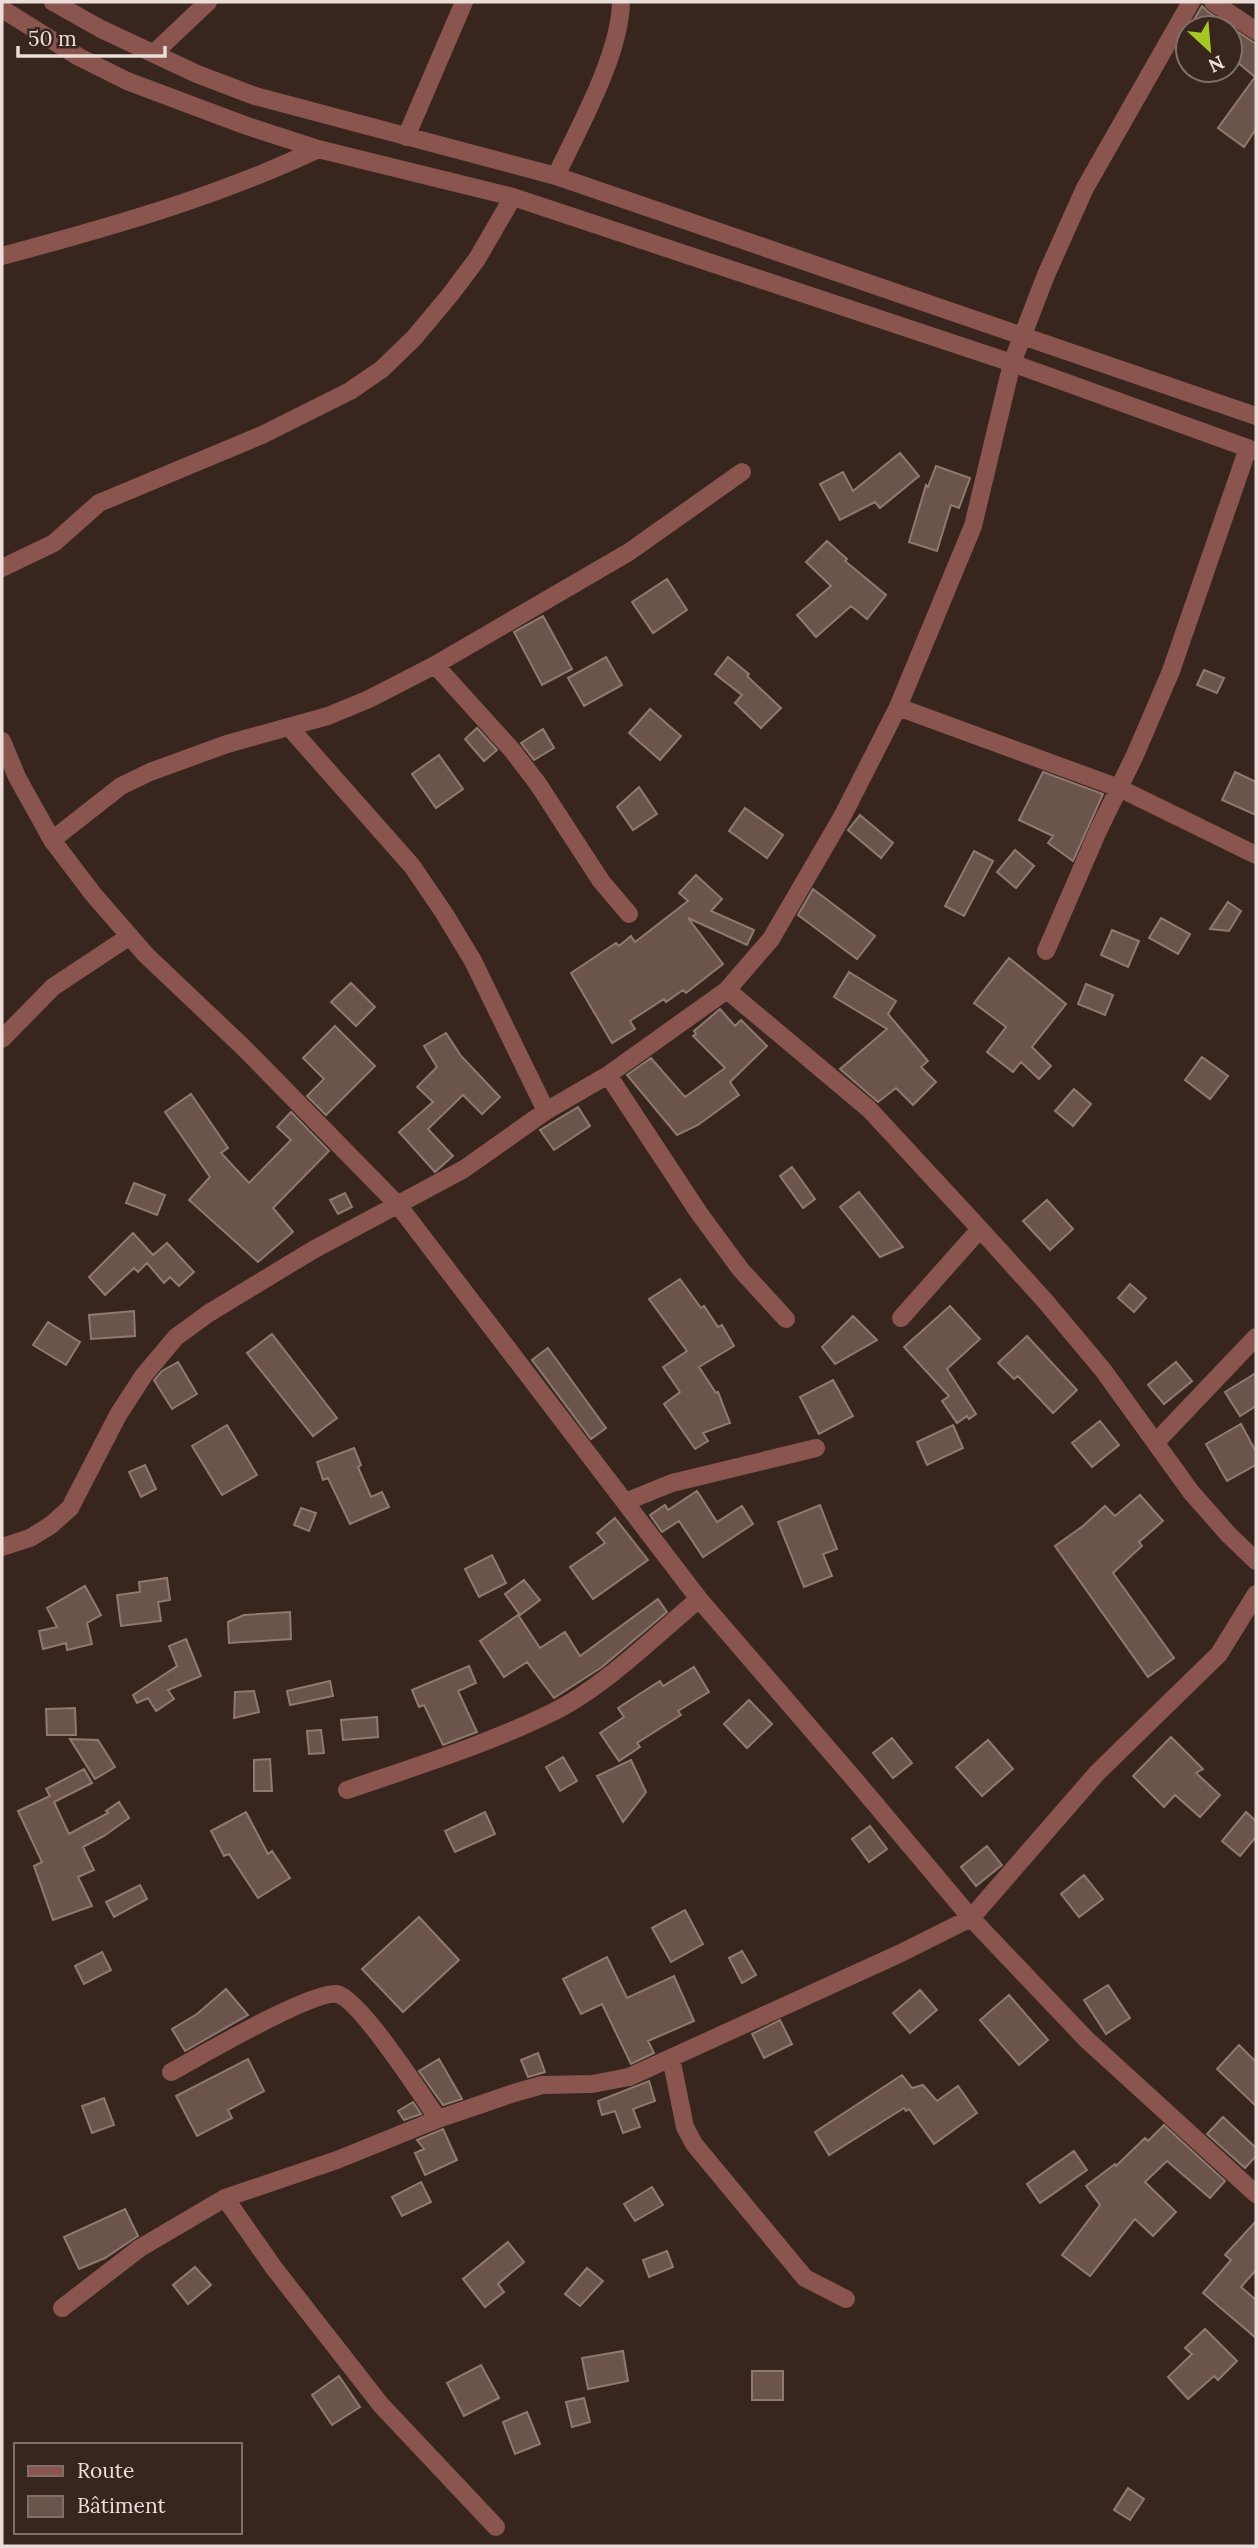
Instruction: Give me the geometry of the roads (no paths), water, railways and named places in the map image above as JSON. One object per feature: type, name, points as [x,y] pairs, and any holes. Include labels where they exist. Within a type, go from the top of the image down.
[{"type":"street","points":[[52,2],[197,75],[255,96],[556,176],[1256,416]]},
{"type":"street","points":[[153,53],[208,2]]},
{"type":"street","points":[[406,137],[464,2]]},
{"type":"street","points":[[556,176],[602,75],[620,20],[621,2]]},
{"type":"street","points":[[2,1547],[30,1538],[51,1525],[70,1508],[118,1415],[144,1375],[176,1337],[209,1312],[258,1282],[464,1169],[545,1111],[608,1075],[727,990],[771,939],[842,817],[898,707],[973,526],[1012,363],[1046,275],[1085,188],[1191,2]]},
{"type":"street","points":[[1213,2],[1256,31]]},
{"type":"street","points":[[2,9],[79,57],[127,81],[247,126],[318,149],[513,197],[1012,363],[1252,449],[1171,671],[1046,951]]},
{"type":"street","points":[[2,256],[142,217],[265,174],[318,149]]},
{"type":"street","points":[[2,568],[54,543],[99,503],[262,435],[350,391],[382,369],[414,338],[450,295],[477,259],[513,197]]},
{"type":"street","points":[[52,840],[121,786],[150,772],[227,744],[328,716],[369,699],[435,665],[629,552],[741,472]]},
{"type":"street","points":[[435,665],[538,783],[601,881],[629,914]]},
{"type":"street","points":[[898,707],[1119,788],[1256,855]]},
{"type":"street","points":[[290,728],[412,866],[444,913],[479,972],[545,1111]]},
{"type":"street","points":[[2,741],[17,777],[52,840],[130,936],[398,1205],[699,1599],[971,1919],[1086,2039],[1252,2183]]},
{"type":"street","points":[[2,1039],[53,987],[130,936]]},
{"type":"street","points":[[727,990],[869,1110],[980,1229],[1103,1370],[1191,1492],[1256,1561]]},
{"type":"street","points":[[608,1075],[699,1213],[741,1270],[786,1319]]},
{"type":"street","points":[[901,1318],[980,1229]]},
{"type":"street","points":[[1156,1442],[1256,1337]]},
{"type":"street","points":[[625,1502],[672,1483],[816,1448]]},
{"type":"street","points":[[62,2308],[140,2248],[225,2198],[337,2160],[438,2119],[542,2085],[592,2084],[629,2077],[971,1919],[1097,1773],[1219,1654],[1256,1594]]},
{"type":"street","points":[[347,1790],[450,1754],[553,1713],[610,1675],[699,1599]]},
{"type":"street","points":[[171,2072],[288,2010],[317,1998],[337,1994],[349,2001],[366,2018],[438,2119]]},
{"type":"street","points":[[671,2058],[685,2127],[694,2144],[804,2278],[846,2299]]},
{"type":"street","points":[[225,2198],[274,2268],[381,2405],[496,2527]]}]
